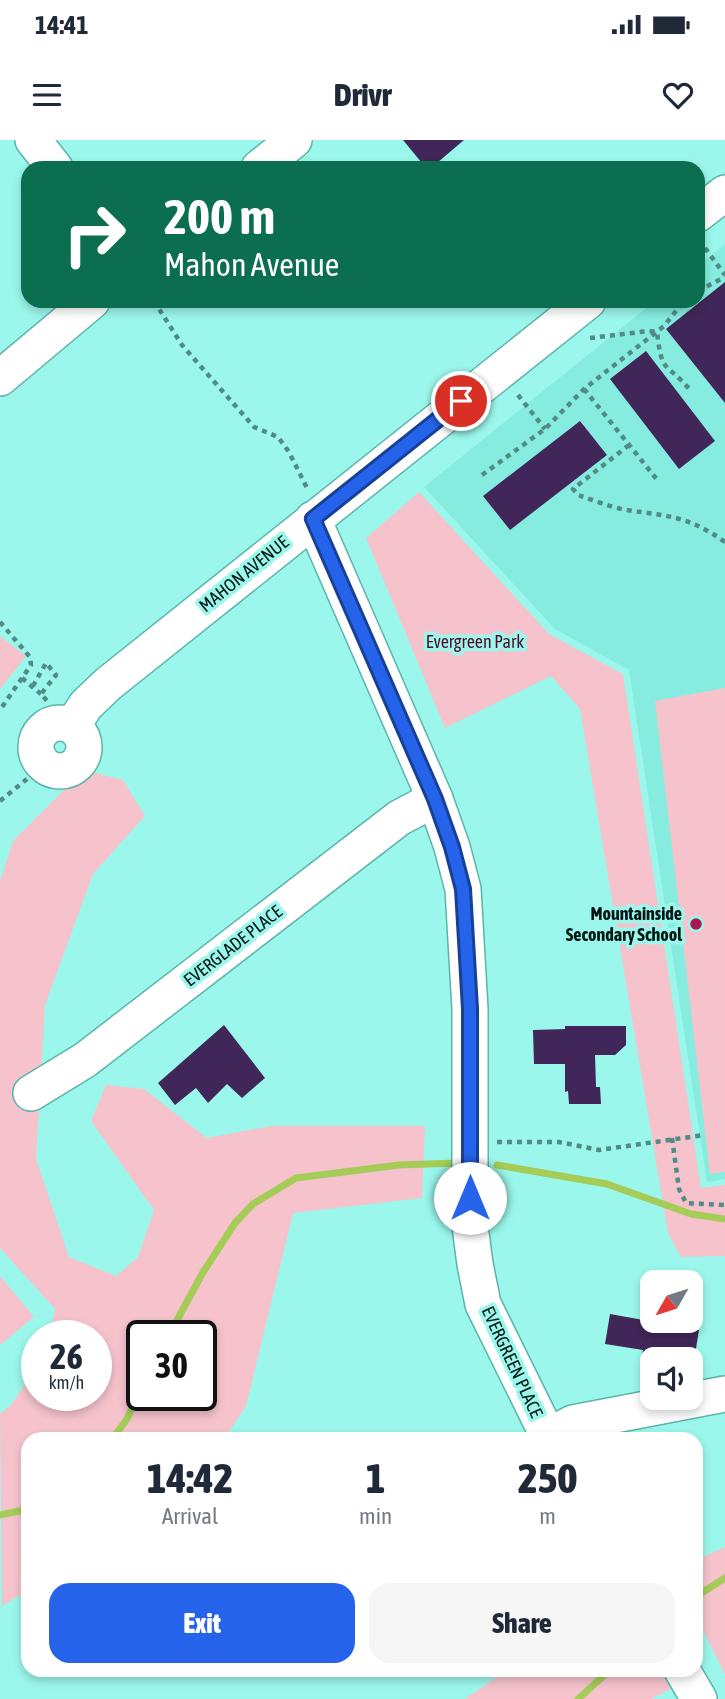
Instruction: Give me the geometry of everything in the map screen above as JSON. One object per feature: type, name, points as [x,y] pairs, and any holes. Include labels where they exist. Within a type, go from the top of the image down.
[{"type":"street","points":[[33,140],[50,161]]},
{"type":"street","points":[[268,161],[294,140]]},
{"type":"street","points":[[705,209],[725,193]]},
{"type":"street","points":[[0,378],[84,308]]},
{"type":"street","name":"MAHON AVENUE","points":[[61,714],[86,705],[313,509],[579,308]]},
{"type":"street","name":"EVERGREEN PLACE","points":[[313,509],[435,799],[463,889],[470,1009],[470,1226],[483,1304],[544,1432]]},
{"type":"street","name":"EVERGLADE PLACE","points":[[31,1093],[85,1060],[399,818],[435,799]]},
{"type":"street","name":"EVERGREEN PLACE","points":[[557,1432],[573,1423],[725,1394]]},
{"type":"street","points":[[686,1677],[699,1699]]},
{"type":"path","points":[[705,248],[725,276],[705,287]]},
{"type":"path","points":[[159,308],[182,345],[254,426],[278,437],[313,509]]},
{"type":"path","points":[[482,475],[545,429],[584,390],[657,332],[678,308]]},
{"type":"path","points":[[590,338],[657,332]]},
{"type":"path","points":[[657,332],[659,354],[664,366],[690,390]]},
{"type":"path","points":[[584,390],[659,482]]},
{"type":"path","points":[[518,395],[545,429]]},
{"type":"path","points":[[629,445],[573,489],[578,495],[623,509],[673,515],[703,526],[725,542]]},
{"type":"path","points":[[0,622],[30,657],[31,665],[0,710]]},
{"type":"path","points":[[33,686],[46,663],[56,675],[41,694]]},
{"type":"path","points":[[22,678],[61,714]]},
{"type":"path","points":[[0,801],[27,779]]},
{"type":"path","points":[[470,1144],[559,1142],[599,1150],[704,1135]]},
{"type":"path","points":[[672,1138],[679,1189],[686,1203],[725,1205]]},
{"type":"shaded area","name":"Mountainside Secondary School","points":[[725,244],[725,1179],[707,1182],[629,670],[555,629],[424,487],[646,308],[705,308],[705,260]]},
{"type":"green space","name":"Evergreen Park","points":[[419,492],[549,634],[623,674],[701,1188],[725,1185],[725,1256],[681,1257],[668,1233],[580,709],[551,676],[445,728],[366,538]]},
{"type":"green space","points":[[0,636],[26,656],[0,689]]},
{"type":"green space","points":[[725,688],[725,1172],[710,1174],[655,701]]},
{"type":"green space","points":[[84,770],[123,780],[145,816],[93,874],[45,1005],[36,1159],[69,1257],[116,1276],[138,1257],[154,1210],[91,1121],[106,1085],[144,1089],[207,1138],[271,1126],[425,1126],[422,1198],[293,1213],[246,1406],[229,1432],[21,1432],[21,1594],[2,1606],[0,1414],[11,1405],[21,1390],[21,1411],[112,1411],[112,1320],[53,1320],[55,1309],[0,1248],[0,881],[13,841]]},
{"type":"green space","points":[[0,1276],[34,1317],[30,1320],[21,1320],[21,1328],[0,1345]]},
{"type":"green space","points":[[725,1547],[725,1673],[703,1630],[703,1557]]},
{"type":"green space","points":[[497,1677],[664,1677],[671,1689],[651,1699],[465,1699]]},
{"type":"building","points":[[403,140],[464,140],[439,161],[420,161]]},
{"type":"building","points":[[725,282],[725,403],[666,329],[692,308],[705,308],[705,298]]},
{"type":"building","points":[[646,351],[715,441],[679,469],[610,379]]},
{"type":"building","points":[[580,421],[607,455],[510,530],[483,496]]},
{"type":"building","points":[[224,1025],[265,1078],[242,1098],[227,1084],[208,1103],[196,1088],[175,1105],[158,1083]]},
{"type":"building","points":[[565,1026],[626,1026],[626,1045],[615,1055],[595,1055],[596,1087],[600,1087],[601,1104],[569,1104],[568,1091],[565,1092],[565,1064],[534,1064],[533,1030],[565,1029]]},
{"type":"building","points":[[610,1314],[640,1319],[640,1334],[698,1334],[696,1347],[640,1347],[640,1350],[605,1344]]},
{"type":"waterway","points":[[177,1320],[202,1274],[235,1223],[253,1204],[296,1178],[399,1165],[458,1163]]},
{"type":"waterway","points":[[497,1165],[607,1184],[691,1214],[725,1219]]},
{"type":"waterway","points":[[117,1432],[131,1411]]},
{"type":"waterway","points":[[0,1515],[21,1510]]},
{"type":"waterway","points":[[703,1592],[725,1578]]},
{"type":"waterway","points":[[578,1699],[602,1677]]},
{"type":"place","name":"Mountainside Secondary School","points":[[696,924]]},
{"type":"route","points":[[461,401],[313,519],[435,799],[463,889],[470,1009],[470,1198]]}]
